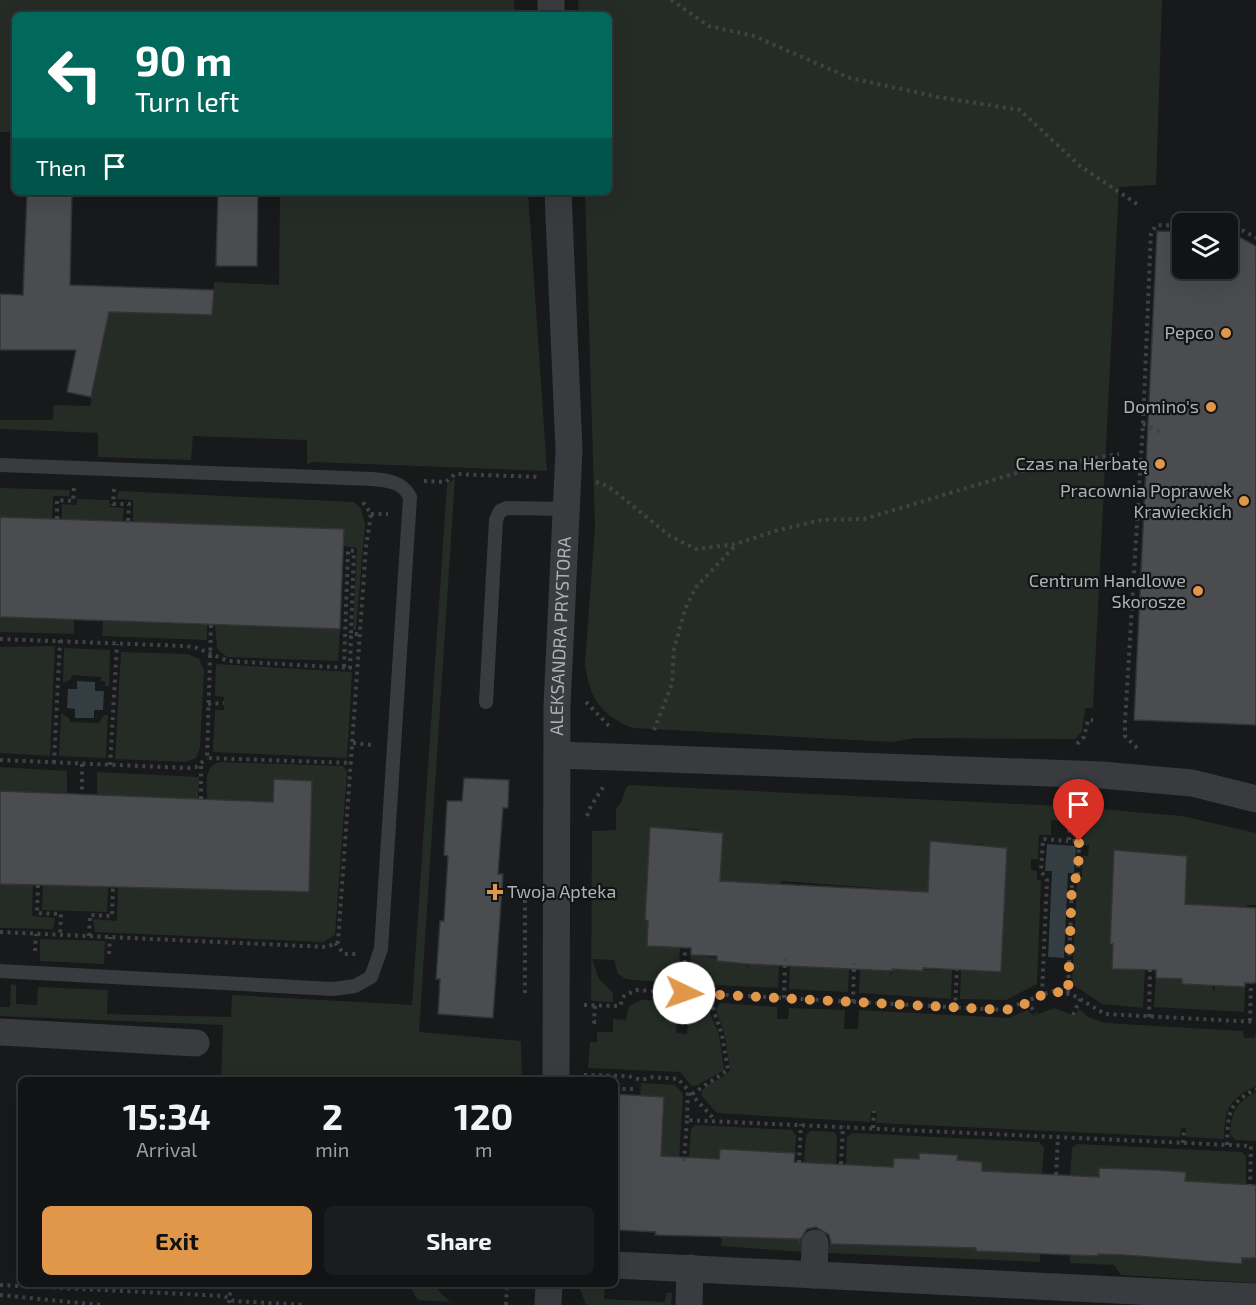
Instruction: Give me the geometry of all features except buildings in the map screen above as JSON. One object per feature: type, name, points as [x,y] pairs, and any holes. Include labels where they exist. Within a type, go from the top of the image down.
[{"type":"street","name":"ALEKSANDRA PRYSTORA","points":[[556,1077],[558,672],[569,450],[558,195]]},
{"type":"street","points":[[558,755],[1102,775],[1192,783],[1256,799]]},
{"type":"street","points":[[0,1032],[196,1043]]},
{"type":"street","points":[[814,1275],[815,1243]]},
{"type":"street","points":[[618,1265],[1256,1297]]},
{"type":"street","points":[[689,1305],[690,1268]]},
{"type":"street","points":[[548,1305],[549,1287]]},
{"type":"lane","points":[[0,465],[372,479],[396,483],[410,497],[381,950],[371,977],[355,986],[333,988],[0,971]]},
{"type":"lane","points":[[486,702],[496,520],[500,511],[507,507],[567,509]]},
{"type":"path","points":[[671,0],[709,26],[754,36],[850,78],[938,97],[1020,110],[1080,166],[1140,206]]},
{"type":"path","points":[[1140,749],[1128,741],[1123,722],[1143,461],[1151,232],[1157,225],[1172,226]]},
{"type":"path","points":[[1238,231],[1256,238]]},
{"type":"path","points":[[1143,424],[1162,433]]},
{"type":"path","points":[[589,479],[608,486],[670,536],[696,549],[736,544],[775,531],[821,520],[864,519],[1026,470],[1119,454]]},
{"type":"path","points":[[424,481],[446,482],[455,474],[549,478]]},
{"type":"path","points":[[63,485],[81,486]]},
{"type":"path","points":[[103,487],[125,488]]},
{"type":"path","points":[[57,519],[57,500],[73,501],[74,492]]},
{"type":"path","points":[[113,494],[113,504],[129,504],[128,521]]},
{"type":"path","points":[[0,932],[333,945],[340,937],[360,634],[371,514],[368,507],[359,499]]},
{"type":"path","points":[[371,514],[395,515]]},
{"type":"path","points":[[651,737],[672,684],[674,649],[685,609],[696,587],[736,544]]},
{"type":"path","points":[[0,639],[197,648],[228,661],[350,668],[354,550],[348,550],[344,667]]},
{"type":"path","points":[[207,758],[211,625]]},
{"type":"path","points":[[351,634],[360,634]]},
{"type":"path","points":[[54,763],[60,640]]},
{"type":"path","points":[[110,765],[117,644]]},
{"type":"path","points":[[582,692],[596,715],[615,729]]},
{"type":"path","points":[[208,704],[224,704]]},
{"type":"path","points":[[1074,746],[1084,737],[1088,720],[1093,720]]},
{"type":"path","points":[[0,760],[188,768],[207,758],[352,763]]},
{"type":"path","points":[[201,763],[201,799]]},
{"type":"path","points":[[82,764],[82,794]]},
{"type":"path","points":[[585,822],[591,806],[603,787],[613,782]]},
{"type":"path","points":[[1069,841],[1070,800]]},
{"type":"path","points":[[1042,994],[1047,880],[1041,871],[1043,839],[1079,841],[1078,875],[1072,883],[1068,993]]},
{"type":"path","points":[[38,885],[37,913],[61,914],[60,935]]},
{"type":"path","points":[[89,936],[90,915],[112,916],[113,887]]},
{"type":"path","points":[[684,993],[685,946]]},
{"type":"path","points":[[784,998],[785,959]]},
{"type":"path","points":[[853,1002],[854,963]]},
{"type":"path","points":[[956,1008],[957,967]]},
{"type":"path","points":[[1149,1017],[1150,969]]},
{"type":"path","points":[[1250,1021],[1251,983]]},
{"type":"path","points":[[597,1022],[594,1022],[592,1006],[620,1006],[624,996],[636,990],[1004,1010],[1052,991],[1068,993],[1104,1014],[1256,1022]]},
{"type":"path","points":[[582,994],[582,1017]]},
{"type":"path","points":[[692,1095],[706,1082],[728,1070],[722,1035],[708,994]]},
{"type":"path","points":[[1073,1015],[1080,999]]},
{"type":"path","points":[[1027,1001],[1036,1014]]},
{"type":"path","points":[[580,1077],[580,1075],[628,1076],[641,1080],[653,1077],[678,1079],[715,1120]]},
{"type":"path","points":[[618,1089],[635,1089]]},
{"type":"path","points":[[1227,1145],[1231,1108],[1239,1098],[1256,1089]]},
{"type":"path","points":[[684,1161],[688,1090]]},
{"type":"path","points":[[873,1128],[874,1111]]},
{"type":"path","points":[[687,1120],[1251,1146],[1250,1185]]},
{"type":"path","points":[[799,1163],[801,1124]]},
{"type":"path","points":[[841,1164],[843,1126]]},
{"type":"path","points":[[1183,1143],[1184,1128]]},
{"type":"path","points":[[1056,1175],[1058,1137]]},
{"type":"path","points":[[0,1286],[18,1287]]},
{"type":"path","points":[[22,1287],[224,1296],[229,1302],[304,1305]]},
{"type":"path","points":[[229,1302],[231,1287]]},
{"type":"path","points":[[506,1305],[507,1287]]},
{"type":"path","points":[[0,1295],[100,1305]]},
{"type":"shaded area","points":[[0,0],[514,0],[515,12],[12,12],[12,132],[0,132]]},
{"type":"shaded area","points":[[578,0],[1162,0],[1156,185],[1119,187],[1093,708],[1085,708],[1082,731],[1075,739],[915,738],[891,742],[633,728],[613,718],[598,704],[589,686],[585,663],[595,527],[585,195],[612,195],[612,12],[579,12]]},
{"type":"shaded area","points":[[280,195],[528,195],[547,471],[312,462],[307,465],[307,440],[193,436],[191,460],[98,457],[98,433],[0,429],[0,420],[53,420],[54,405],[90,406],[109,312],[212,315],[214,282],[279,285]]},
{"type":"shaded area","points":[[455,478],[419,1032],[521,1041],[522,1077],[221,1077],[223,1025],[0,1016],[0,1007],[10,1007],[11,984],[16,985],[16,1004],[37,1005],[38,987],[108,990],[107,1014],[231,1017],[232,995],[412,1005],[447,485]]},
{"type":"shaded area","points":[[0,488],[70,490],[69,496],[53,496],[52,519],[0,517]]},
{"type":"shaded area","points":[[119,491],[354,502],[361,509],[365,524],[356,630],[353,630],[357,548],[343,546],[344,529],[133,522],[133,500],[117,499]]},
{"type":"shaded area","points":[[77,499],[109,500],[110,507],[124,508],[123,521],[62,519],[62,504],[77,505]]},
{"type":"shaded area","points":[[0,617],[74,620],[74,634],[0,632]]},
{"type":"shaded area","points":[[103,621],[207,625],[207,640],[102,636]]},
{"type":"shaded area","points":[[215,625],[340,629],[338,661],[227,657],[217,649]]},
{"type":"shaded area","points":[[55,646],[50,756],[0,753],[0,647]]},
{"type":"shaded area","points":[[64,648],[110,650],[109,686],[105,686],[105,681],[101,681],[101,677],[72,675],[71,679],[63,683]]},
{"type":"shaded area","points":[[121,652],[188,654],[199,659],[204,670],[200,748],[196,758],[186,762],[115,759]]},
{"type":"shaded area","points":[[216,664],[352,672],[347,758],[213,752],[215,710],[224,710],[224,697],[215,696]]},
{"type":"shaded area","points":[[77,681],[95,682],[95,691],[104,691],[103,710],[94,710],[94,718],[75,718],[75,709],[67,708],[68,689],[77,689]]},
{"type":"shaded area","points":[[61,713],[69,718],[70,722],[99,723],[104,715],[108,715],[106,758],[59,756]]},
{"type":"shaded area","points":[[220,762],[343,766],[347,771],[335,935],[323,942],[95,932],[93,919],[117,921],[118,887],[308,892],[312,781],[274,779],[273,802],[207,799],[208,772],[211,767]]},
{"type":"shaded area","points":[[0,767],[67,771],[67,793],[0,791]]},
{"type":"shaded area","points":[[97,772],[199,777],[198,799],[97,795]]},
{"type":"shaded area","points":[[629,785],[1061,806],[1065,811],[1065,821],[1051,820],[1051,835],[1039,835],[1038,859],[1031,859],[1031,870],[1037,871],[1037,880],[1041,880],[1037,984],[1006,1000],[960,999],[961,970],[1004,895],[1006,848],[983,846],[982,844],[934,844],[930,841],[928,892],[781,881],[781,885],[720,881],[699,829],[671,828],[670,831],[653,830],[650,827],[645,920],[680,947],[678,984],[626,979],[618,974],[614,960],[592,959],[599,979],[613,993],[613,1002],[591,1001],[592,831],[616,830],[616,809]]},
{"type":"shaded area","points":[[1077,807],[1182,816],[1256,833],[1256,905],[1246,907],[1185,904],[1187,856],[1115,850],[1110,943],[1113,944],[1113,969],[1145,970],[1143,1008],[1102,1004],[1072,984],[1077,882],[1082,876],[1082,856],[1088,856],[1089,845],[1083,845],[1083,836],[1073,836],[1073,811]]},
{"type":"shaded area","points":[[1047,844],[1076,846],[1074,873],[1068,873],[1064,958],[1048,957],[1052,871],[1045,871]]},
{"type":"shaded area","points":[[0,884],[33,885],[32,916],[55,918],[53,929],[0,928]]},
{"type":"shaded area","points":[[43,885],[108,887],[107,912],[42,910]]},
{"type":"shaded area","points":[[40,939],[105,941],[104,964],[40,961]]},
{"type":"shaded area","points":[[691,955],[747,962],[747,969],[749,962],[779,963],[778,988],[689,984]]},
{"type":"shaded area","points":[[790,966],[849,969],[848,992],[789,989]]},
{"type":"shaded area","points":[[860,967],[890,969],[891,977],[892,969],[952,970],[951,999],[859,993]]},
{"type":"shaded area","points":[[1156,978],[1182,979],[1182,983],[1212,985],[1214,993],[1215,985],[1245,987],[1244,1012],[1154,1007]]},
{"type":"shaded area","points":[[641,1000],[678,1001],[676,1033],[687,1034],[689,1003],[706,1003],[719,1035],[724,1070],[692,1086],[680,1072],[588,1068],[590,1042],[597,1042],[597,1032],[613,1032],[613,1019],[626,1020],[629,1006]]},
{"type":"shaded area","points":[[720,1003],[777,1007],[777,1019],[788,1019],[789,1008],[845,1010],[844,1029],[858,1029],[859,1010],[1008,1018],[1028,1010],[1034,1016],[1054,1008],[1075,1016],[1079,1009],[1088,1017],[1105,1023],[1243,1031],[1244,1038],[1255,1038],[1256,1031],[1256,1086],[1239,1096],[1230,1106],[1225,1119],[1224,1139],[1186,1137],[1186,1128],[1181,1128],[1180,1137],[876,1123],[877,1111],[871,1111],[870,1122],[717,1113],[701,1095],[706,1087],[730,1070],[725,1036],[716,1009]]},
{"type":"shaded area","points":[[641,1083],[675,1085],[683,1094],[679,1161],[661,1160],[664,1097],[640,1096]]},
{"type":"shaded area","points":[[1256,1092],[1256,1141],[1235,1140],[1230,1134],[1233,1114],[1239,1104]]},
{"type":"shaded area","points":[[695,1125],[792,1130],[796,1135],[795,1153],[720,1149],[719,1159],[689,1157],[691,1129]]},
{"type":"shaded area","points":[[810,1131],[834,1132],[837,1136],[836,1164],[804,1163],[806,1135]]},
{"type":"shaded area","points":[[852,1133],[1039,1142],[1044,1147],[1042,1174],[982,1171],[982,1162],[957,1160],[957,1155],[919,1153],[919,1159],[894,1158],[893,1167],[846,1165],[847,1137]]},
{"type":"shaded area","points":[[1077,1144],[1242,1152],[1246,1157],[1246,1184],[1185,1181],[1185,1172],[1100,1168],[1099,1177],[1070,1175],[1072,1148]]},
{"type":"shaded area","points":[[718,1236],[799,1239],[802,1242],[801,1252],[721,1246],[722,1239]]},
{"type":"shaded area","points":[[829,1244],[976,1248],[976,1251],[1040,1254],[1040,1262],[828,1253]]},
{"type":"shaded area","points":[[1098,1254],[1241,1264],[1242,1258],[1256,1258],[1256,1283],[1121,1275],[1114,1265],[1070,1263],[1070,1255],[1097,1256]]},
{"type":"shaded area","points":[[410,1287],[435,1287],[450,1302],[418,1300]]},
{"type":"shaded area","points":[[579,1287],[605,1287],[604,1299],[665,1302],[666,1293],[672,1293],[671,1305],[586,1305]]},
{"type":"place","name":"Pepco","points":[[1226,333]]},
{"type":"place","name":"Domino's","points":[[1211,407]]},
{"type":"place","name":"Czas na Herbatę","points":[[1160,464]]},
{"type":"place","name":"Pracownia Poprawek Krawieckich","points":[[1244,501]]},
{"type":"place","name":"Centrum Handlowe Skorosze","points":[[1198,591]]},
{"type":"place","name":"Twoja Apteka","points":[[495,892]]},
{"type":"route","points":[[684,993],[1004,1010],[1011,1010],[1045,992],[1068,993],[1072,883],[1078,875],[1079,841]]}]
